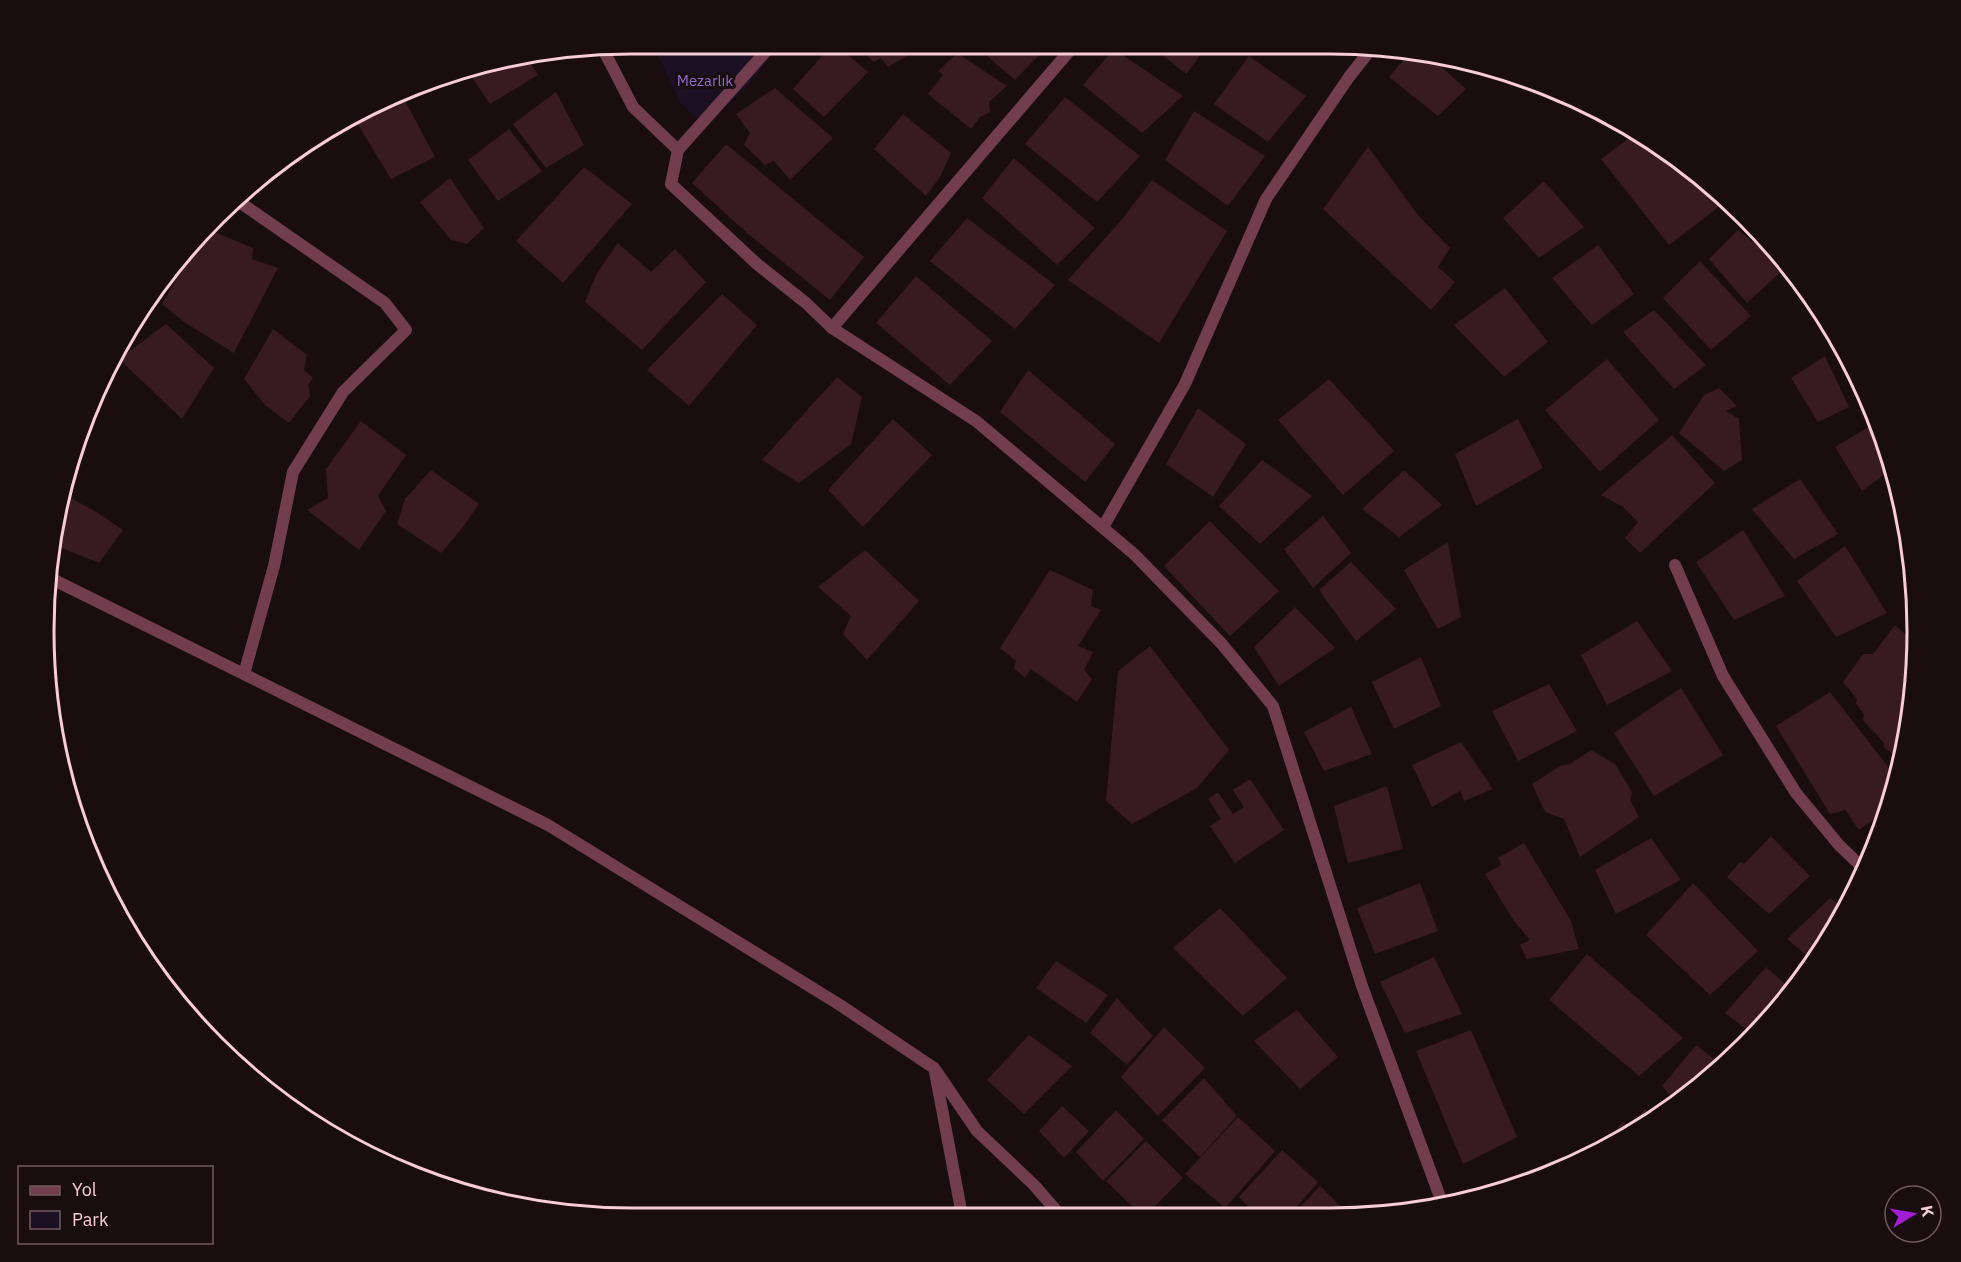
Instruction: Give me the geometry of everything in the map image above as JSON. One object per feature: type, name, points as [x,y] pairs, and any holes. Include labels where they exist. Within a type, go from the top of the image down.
[{"type":"street","points":[[764,54],[678,150],[670,184],[757,264],[806,303],[832,328],[976,421],[1103,527],[1134,554],[1221,643],[1273,706],[1362,986],[1440,1197]]},
{"type":"street","points":[[832,328],[1067,54]]},
{"type":"street","points":[[606,55],[633,107],[678,150]]},
{"type":"street","points":[[1103,527],[1185,384],[1266,199],[1366,55]]},
{"type":"street","points":[[243,204],[385,303],[406,330],[343,392],[293,472],[274,567],[244,674]]},
{"type":"street","points":[[1675,565],[1723,676],[1796,793],[1839,845],[1858,863]]},
{"type":"street","points":[[56,581],[549,825],[840,1005],[934,1068],[977,1131],[1034,1185],[1054,1208]]},
{"type":"street","points":[[934,1068],[961,1208]]},
{"type":"green space","name":"Mezarlık","points":[[657,54],[772,54],[752,80],[725,108],[700,121],[681,104]]},
{"type":"building","points":[[824,54],[847,54],[868,72],[824,117],[793,89]]},
{"type":"building","points":[[865,54],[910,54],[888,67],[881,58],[874,62]]},
{"type":"building","points":[[959,54],[1007,86],[989,102],[990,112],[980,117],[971,129],[928,94],[943,75],[938,71]]},
{"type":"building","points":[[985,54],[1040,54],[1015,80]]},
{"type":"building","points":[[1110,54],[1121,54],[1183,96],[1142,133],[1083,85]]},
{"type":"building","points":[[1161,54],[1201,54],[1186,74]]},
{"type":"building","points":[[1249,56],[1306,96],[1268,142],[1214,104]]},
{"type":"building","points":[[1405,59],[1438,64],[1466,89],[1438,116],[1389,77]]},
{"type":"building","points":[[530,63],[538,75],[490,104],[472,77]]},
{"type":"building","points":[[775,88],[833,138],[790,180],[774,161],[765,165],[744,145],[750,133],[736,114]]},
{"type":"building","points":[[556,92],[584,145],[546,168],[513,124]]},
{"type":"building","points":[[1065,97],[1140,156],[1097,202],[1025,144]]},
{"type":"building","points":[[405,100],[435,157],[391,179],[357,123]]},
{"type":"building","points":[[1194,111],[1265,156],[1228,206],[1165,160]]},
{"type":"building","points":[[903,114],[951,153],[940,177],[926,196],[874,149]]},
{"type":"building","points":[[509,129],[542,171],[498,201],[468,160]]},
{"type":"building","points":[[1630,138],[1681,173],[1720,206],[1669,245],[1601,159]]},
{"type":"building","points":[[726,144],[864,257],[830,300],[747,233],[692,183]]},
{"type":"building","points":[[1368,147],[1418,215],[1450,248],[1438,267],[1455,282],[1431,310],[1323,209]]},
{"type":"building","points":[[1014,158],[1095,228],[1057,265],[982,198]]},
{"type":"building","points":[[584,167],[632,204],[563,283],[516,241]]},
{"type":"building","points":[[450,178],[484,228],[467,244],[451,240],[420,202]]},
{"type":"building","points":[[1152,180],[1227,231],[1159,343],[1068,280],[1123,218]]},
{"type":"building","points":[[1544,181],[1584,227],[1539,258],[1503,218]]},
{"type":"building","points":[[967,218],[1055,285],[1015,329],[930,261]]},
{"type":"building","points":[[1738,230],[1764,251],[1781,272],[1747,303],[1709,259]]},
{"type":"building","points":[[215,232],[253,248],[252,259],[278,268],[234,353],[184,322],[162,304],[181,270]]},
{"type":"building","points":[[618,243],[651,272],[675,249],[706,282],[642,350],[585,302],[597,273]]},
{"type":"building","points":[[1598,245],[1634,294],[1592,325],[1552,278]]},
{"type":"building","points":[[1700,261],[1751,316],[1711,350],[1663,298]]},
{"type":"building","points":[[916,276],[992,341],[950,385],[876,323]]},
{"type":"building","points":[[1505,288],[1548,342],[1504,377],[1454,325]]},
{"type":"building","points":[[722,294],[757,325],[689,406],[647,370]]},
{"type":"building","points":[[1654,310],[1706,365],[1674,389],[1623,332]]},
{"type":"building","points":[[166,324],[214,368],[182,419],[121,361],[125,355]]},
{"type":"building","points":[[273,329],[307,355],[304,370],[313,378],[308,385],[310,396],[289,423],[265,405],[244,379]]},
{"type":"building","points":[[1825,356],[1849,407],[1818,422],[1791,378]]},
{"type":"building","points":[[1607,359],[1659,420],[1600,472],[1545,410]]},
{"type":"building","points":[[1028,370],[1115,444],[1085,482],[1000,412]]},
{"type":"building","points":[[837,377],[862,397],[851,444],[799,483],[762,460]]},
{"type":"building","points":[[1329,379],[1394,451],[1343,495],[1278,420]]},
{"type":"building","points":[[1719,388],[1737,406],[1726,411],[1739,419],[1742,460],[1724,471],[1679,433],[1704,395]]},
{"type":"building","points":[[1198,408],[1246,444],[1213,497],[1166,464]]},
{"type":"building","points":[[893,419],[932,455],[863,527],[828,490]]},
{"type":"building","points":[[1518,419],[1543,468],[1476,506],[1455,454]]},
{"type":"building","points":[[361,421],[406,455],[378,496],[386,511],[359,550],[307,510],[328,498],[326,469]]},
{"type":"building","points":[[1869,427],[1885,474],[1862,491],[1835,447]]},
{"type":"building","points":[[1672,435],[1715,483],[1640,553],[1625,538],[1638,522],[1623,507],[1601,495]]},
{"type":"building","points":[[1262,460],[1312,496],[1260,544],[1219,506]]},
{"type":"building","points":[[431,470],[479,504],[441,553],[397,524],[405,499]]},
{"type":"building","points":[[1404,470],[1442,505],[1399,537],[1362,509]]},
{"type":"building","points":[[1800,479],[1838,534],[1794,559],[1752,509]]},
{"type":"building","points":[[70,498],[123,530],[99,563],[60,548]]},
{"type":"building","points":[[1323,516],[1351,553],[1313,588],[1284,549]]},
{"type":"building","points":[[1210,521],[1279,591],[1230,636],[1164,566]]},
{"type":"building","points":[[1743,530],[1785,596],[1734,620],[1696,562]]},
{"type":"building","points":[[1448,542],[1461,617],[1438,629],[1404,570]]},
{"type":"building","points":[[1845,546],[1887,613],[1836,637],[1797,581]]},
{"type":"building","points":[[865,550],[919,601],[867,660],[843,634],[851,616],[818,587]]},
{"type":"building","points":[[1351,562],[1396,609],[1356,641],[1319,590]]},
{"type":"building","points":[[1050,570],[1093,590],[1091,606],[1101,610],[1078,646],[1093,652],[1084,670],[1092,679],[1077,702],[1031,669],[1025,678],[1014,668],[1016,661],[1000,648]]},
{"type":"building","points":[[1295,607],[1335,648],[1279,686],[1254,647]]},
{"type":"building","points":[[1637,621],[1672,671],[1607,705],[1581,655]]},
{"type":"building","points":[[1895,625],[1907,636],[1902,706],[1894,754],[1884,748],[1884,743],[1863,720],[1864,714],[1856,704],[1857,699],[1843,682],[1863,654],[1873,654]]},
{"type":"building","points":[[1150,646],[1229,750],[1197,788],[1132,824],[1106,801],[1118,671]]},
{"type":"building","points":[[1421,657],[1441,706],[1394,729],[1372,682]]},
{"type":"building","points":[[1549,684],[1577,731],[1518,761],[1492,711]]},
{"type":"building","points":[[1681,688],[1723,755],[1654,796],[1614,733]]},
{"type":"building","points":[[1830,692],[1890,769],[1875,818],[1859,830],[1845,810],[1830,814],[1776,726]]},
{"type":"building","points":[[1351,707],[1372,754],[1324,771],[1304,732]]},
{"type":"building","points":[[1461,742],[1493,789],[1464,801],[1460,791],[1432,807],[1412,765]]},
{"type":"building","points":[[1591,750],[1615,764],[1632,792],[1630,800],[1639,817],[1580,857],[1564,819],[1545,812],[1532,784]]},
{"type":"building","points":[[1250,779],[1284,830],[1235,863],[1210,826],[1221,819],[1208,799],[1218,792],[1233,814],[1244,807],[1233,790]]},
{"type":"building","points":[[1387,786],[1403,849],[1348,863],[1334,806]]},
{"type":"building","points":[[1771,836],[1810,876],[1769,914],[1727,877],[1740,862],[1744,864]]},
{"type":"building","points":[[1651,838],[1681,880],[1616,914],[1595,870]]},
{"type":"building","points":[[1524,843],[1571,921],[1579,949],[1527,959],[1520,945],[1530,940],[1514,921],[1485,874],[1501,865],[1498,858]]},
{"type":"building","points":[[1420,883],[1438,931],[1375,954],[1357,908]]},
{"type":"building","points":[[1693,883],[1758,951],[1710,995],[1646,935]]},
{"type":"building","points":[[1830,898],[1838,904],[1807,956],[1787,939]]},
{"type":"building","points":[[1220,908],[1287,978],[1243,1016],[1173,948]]},
{"type":"building","points":[[1587,954],[1683,1038],[1639,1076],[1549,1000]]},
{"type":"building","points":[[1434,957],[1462,1014],[1405,1033],[1380,982]]},
{"type":"building","points":[[1056,961],[1108,995],[1086,1023],[1036,988]]},
{"type":"building","points":[[1766,967],[1786,985],[1747,1030],[1725,1013]]},
{"type":"building","points":[[1117,998],[1153,1036],[1127,1065],[1090,1033]]},
{"type":"building","points":[[1297,1010],[1338,1057],[1300,1089],[1254,1041]]},
{"type":"building","points":[[1164,1027],[1205,1068],[1158,1116],[1121,1077]]},
{"type":"building","points":[[1471,1030],[1517,1137],[1463,1164],[1416,1051]]},
{"type":"building","points":[[1029,1035],[1072,1066],[1024,1114],[987,1080]]},
{"type":"building","points":[[1696,1045],[1715,1060],[1671,1096],[1662,1086]]},
{"type":"building","points":[[1204,1078],[1237,1116],[1200,1157],[1162,1120]]},
{"type":"building","points":[[1062,1106],[1089,1131],[1064,1158],[1039,1131]]},
{"type":"building","points":[[1645,1109],[1649,1112],[1633,1122]]},
{"type":"building","points":[[1116,1110],[1144,1139],[1103,1181],[1076,1152]]},
{"type":"building","points":[[1238,1117],[1275,1151],[1225,1208],[1185,1174]]},
{"type":"building","points":[[1623,1122],[1628,1125],[1612,1134]]},
{"type":"building","points":[[1146,1141],[1183,1178],[1153,1208],[1134,1208],[1106,1181]]},
{"type":"building","points":[[1282,1150],[1318,1182],[1296,1208],[1250,1208],[1239,1197]]},
{"type":"building","points":[[1320,1186],[1342,1208],[1330,1208],[1299,1208]]}]
